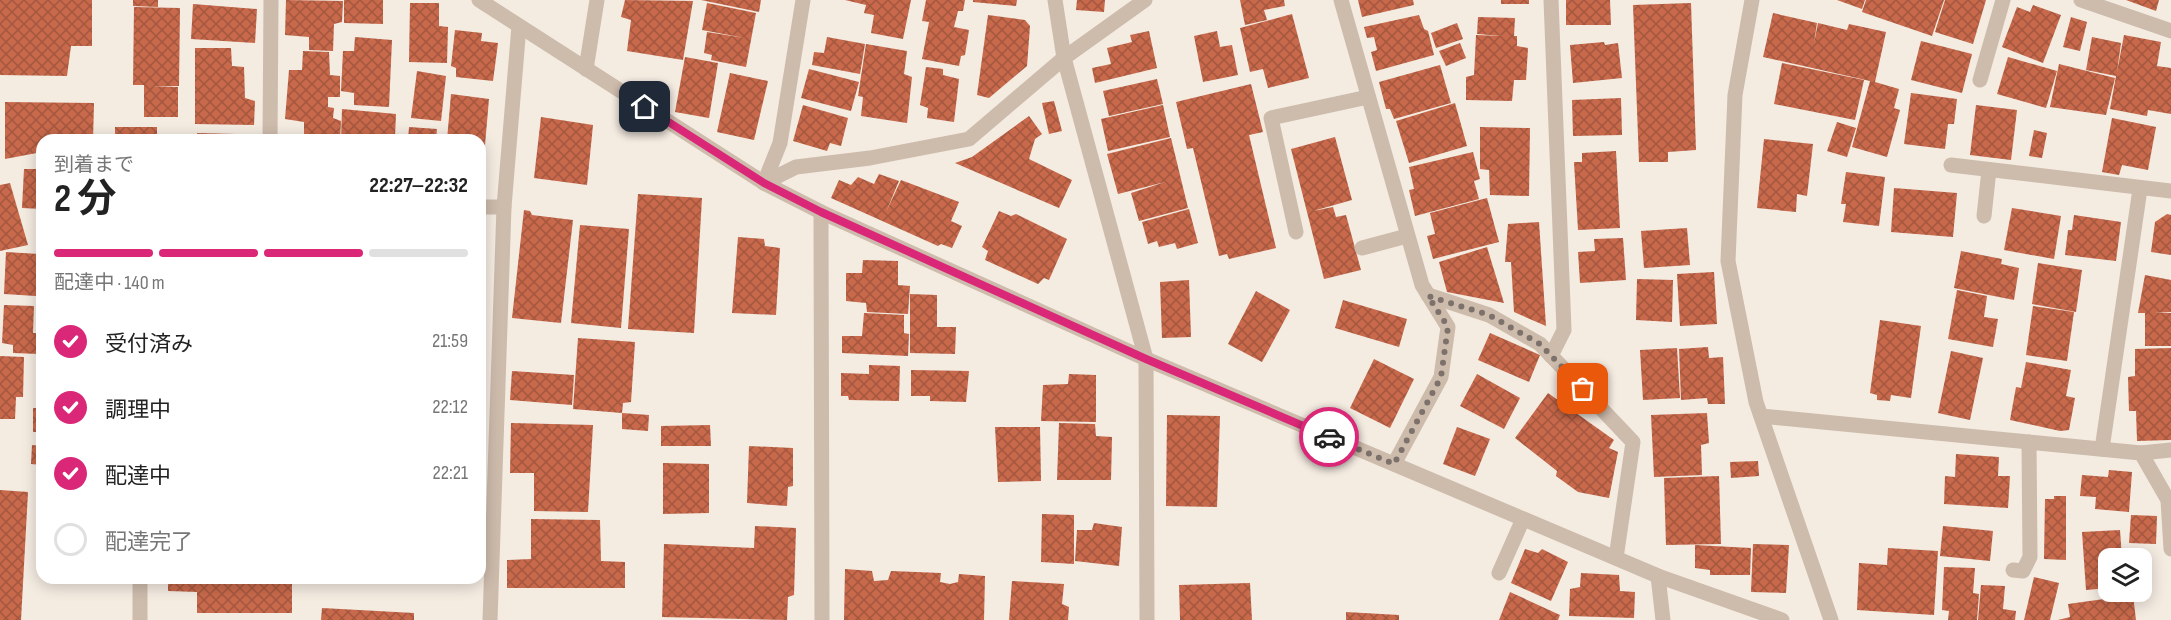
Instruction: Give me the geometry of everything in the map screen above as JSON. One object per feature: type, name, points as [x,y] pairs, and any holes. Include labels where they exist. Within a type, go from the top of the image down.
[{"type":"street","points":[[270,134],[271,0]]},
{"type":"street","points":[[479,0],[764,183],[821,212],[1146,359],[1658,576],[1782,620]]},
{"type":"street","points":[[586,69],[597,0]]},
{"type":"street","points":[[764,183],[780,143],[803,0]]},
{"type":"street","points":[[1055,0],[1064,58],[1146,359],[1147,620]]},
{"type":"street","points":[[764,183],[796,167],[870,158],[969,139],[1064,58],[1145,0]]},
{"type":"street","points":[[1341,0],[1422,285],[1448,327],[1441,377],[1394,464]]},
{"type":"street","points":[[1551,0],[1564,330],[1551,356]]},
{"type":"street","points":[[1752,0],[1735,95],[1728,261],[1761,416],[1831,620]]},
{"type":"street","points":[[1980,80],[2003,0]]},
{"type":"street","points":[[2081,0],[2171,31]]},
{"type":"street","points":[[490,620],[504,207],[519,26]]},
{"type":"street","points":[[1296,232],[1271,118],[1368,97]]},
{"type":"street","points":[[1951,165],[2171,191]]},
{"type":"street","points":[[1984,216],[1989,170]]},
{"type":"street","points":[[2102,449],[2140,189]]},
{"type":"street","points":[[486,207],[504,207]]},
{"type":"street","points":[[821,212],[822,620]]},
{"type":"street","points":[[1362,248],[1407,236]]},
{"type":"street","points":[[1428,296],[1489,315],[1540,344],[1633,442],[1616,558]]},
{"type":"street","points":[[1761,416],[2141,453],[2171,450]]},
{"type":"street","points":[[2013,570],[2023,571],[2030,557],[2029,442]]},
{"type":"street","points":[[2141,453],[2168,500],[2171,549]]},
{"type":"street","points":[[1499,573],[1523,519]]},
{"type":"street","points":[[1658,576],[1664,620]]},
{"type":"street","points":[[140,584],[140,620]]},
{"type":"building","points":[[0,0],[92,0],[92,46],[71,46],[67,76],[0,75]]},
{"type":"building","points":[[133,0],[158,0],[158,7],[133,6]]},
{"type":"building","points":[[286,0],[343,1],[342,22],[334,24],[333,51],[309,50],[309,37],[285,35]]},
{"type":"building","points":[[344,0],[383,0],[383,24],[344,23]]},
{"type":"building","points":[[625,0],[693,1],[683,60],[627,51],[631,20],[621,17]]},
{"type":"building","points":[[701,0],[761,0],[759,12]]},
{"type":"building","points":[[845,0],[911,0],[903,39],[871,33],[874,15],[864,13],[866,5]]},
{"type":"building","points":[[926,0],[965,0],[963,11],[958,11],[954,27],[969,30],[965,55],[961,56],[959,66],[922,59],[929,22],[922,21]]},
{"type":"building","points":[[973,0],[1017,0],[1016,6],[973,2]]},
{"type":"building","points":[[1077,0],[1105,0],[1104,12],[1076,10]]},
{"type":"building","points":[[1240,0],[1284,0],[1285,6],[1264,10],[1267,20],[1245,25]]},
{"type":"building","points":[[1358,0],[1413,0],[1414,5],[1362,17]]},
{"type":"building","points":[[1501,0],[1529,0],[1529,4],[1501,4]]},
{"type":"building","points":[[1566,0],[1610,0],[1611,25],[1566,25]]},
{"type":"building","points":[[1837,0],[1865,0],[1862,9]]},
{"type":"building","points":[[1866,0],[1944,0],[1932,36],[1862,12]]},
{"type":"building","points":[[1945,0],[1986,0],[1973,44],[1935,32]]},
{"type":"building","points":[[2126,0],[2159,0],[2156,11]]},
{"type":"building","points":[[410,3],[439,3],[439,26],[448,27],[447,63],[409,62]]},
{"type":"building","points":[[707,3],[756,13],[746,67],[711,60],[712,55],[704,53],[707,32],[745,38],[702,30]]},
{"type":"building","points":[[1691,3],[1696,150],[1668,152],[1668,162],[1639,162],[1633,5]]},
{"type":"building","points":[[193,4],[257,9],[255,43],[191,39]]},
{"type":"building","points":[[2033,5],[2061,15],[2043,63],[2002,47],[2017,7],[2030,12]]},
{"type":"building","points":[[134,7],[180,8],[179,86],[152,86],[178,87],[178,117],[144,117],[144,85],[133,85]]},
{"type":"building","points":[[1773,13],[1817,23],[1814,43],[1818,23],[1847,30],[1849,24],[1886,32],[1875,82],[1899,89],[1894,108],[1900,110],[1887,157],[1852,147],[1870,81],[1763,57]]},
{"type":"building","points":[[1292,14],[1309,78],[1268,88],[1263,69],[1250,72],[1240,28]]},
{"type":"building","points":[[988,15],[1025,20],[1030,26],[1027,66],[989,98],[977,95]]},
{"type":"building","points":[[1419,15],[1424,29],[1428,31],[1434,55],[1376,71],[1371,52],[1377,50],[1374,37],[1367,38],[1364,27]]},
{"type":"building","points":[[1478,17],[1515,18],[1514,36],[1517,36],[1517,46],[1528,48],[1526,80],[1514,80],[1512,101],[1466,100],[1466,77],[1474,75],[1476,35],[1503,36],[1477,34]]},
{"type":"building","points":[[2071,17],[2087,22],[2080,51],[2063,47]]},
{"type":"building","points":[[1457,23],[1463,39],[1436,48],[1431,33]]},
{"type":"building","points":[[455,30],[482,33],[481,41],[498,43],[493,81],[456,77],[456,68],[451,66]]},
{"type":"building","points":[[1149,31],[1157,68],[1095,83],[1092,68],[1111,64],[1107,48],[1132,42],[1130,35]]},
{"type":"building","points":[[1217,31],[1220,47],[1232,45],[1238,75],[1203,82],[1194,36]]},
{"type":"building","points":[[2124,35],[2161,42],[2157,66],[2171,68],[2171,114],[2148,110],[2147,116],[2110,109],[2116,76],[2086,70],[2092,37],[2121,43],[2117,72]]},
{"type":"building","points":[[355,37],[392,40],[389,107],[354,105],[354,93],[341,91],[343,51],[354,51]]},
{"type":"building","points":[[827,37],[865,44],[860,74],[812,65],[814,52],[824,53]]},
{"type":"building","points":[[1921,41],[1972,54],[1962,93],[1911,80]]},
{"type":"building","points":[[1604,42],[1605,45],[1618,43],[1622,78],[1573,83],[1570,45]]},
{"type":"building","points":[[1460,43],[1466,58],[1446,66],[1439,51]]},
{"type":"building","points":[[866,44],[907,51],[904,74],[912,77],[907,123],[861,116],[863,97],[858,96]]},
{"type":"building","points":[[195,48],[231,48],[232,66],[244,67],[245,98],[255,101],[254,125],[195,124]]},
{"type":"building","points":[[303,51],[329,52],[330,75],[340,76],[340,97],[328,97],[328,107],[334,108],[333,118],[341,121],[340,134],[304,134],[304,122],[285,119],[289,70],[302,70]]},
{"type":"building","points":[[685,57],[718,63],[709,118],[675,112]]},
{"type":"building","points":[[2008,57],[2057,71],[2046,108],[1997,94]]},
{"type":"building","points":[[1782,63],[1864,80],[1855,120],[1774,104]]},
{"type":"building","points":[[2059,64],[2115,78],[2106,115],[2050,107]]},
{"type":"building","points":[[1440,65],[1451,103],[1394,119],[1390,109],[1386,109],[1379,82]]},
{"type":"building","points":[[926,67],[943,69],[943,75],[959,79],[954,122],[927,118],[928,108],[920,105]]},
{"type":"building","points":[[809,69],[859,82],[851,111],[801,98]]},
{"type":"building","points":[[417,71],[446,76],[441,121],[411,118]]},
{"type":"building","points":[[730,73],[768,81],[754,140],[717,132]]},
{"type":"building","points":[[1157,79],[1163,104],[1109,116],[1103,91]]},
{"type":"building","points":[[1251,84],[1263,132],[1249,135],[1276,248],[1229,259],[1227,254],[1219,256],[1193,148],[1187,149],[1176,102]]},
{"type":"building","points":[[1911,93],[1957,99],[1954,124],[1948,124],[1945,149],[1904,144]]},
{"type":"building","points":[[451,94],[489,99],[486,134],[448,134]]},
{"type":"building","points":[[1621,98],[1622,135],[1573,136],[1572,100]]},
{"type":"building","points":[[1054,101],[1062,131],[1049,134],[1042,103]]},
{"type":"building","points":[[5,102],[94,103],[93,134],[36,134],[36,153],[5,159]]},
{"type":"building","points":[[1455,103],[1467,146],[1409,163],[1396,121]]},
{"type":"building","points":[[803,105],[848,118],[841,146],[830,143],[827,151],[793,141]]},
{"type":"building","points":[[1163,105],[1170,137],[1108,151],[1101,119]]},
{"type":"building","points":[[1976,105],[2017,110],[2011,160],[1970,155]]},
{"type":"building","points":[[342,109],[396,114],[395,134],[341,134]]},
{"type":"building","points":[[1029,116],[1042,134],[1035,139],[1029,159],[1072,180],[1059,208],[955,163],[972,157]]},
{"type":"building","points":[[541,117],[593,125],[587,185],[534,178]]},
{"type":"building","points":[[2112,118],[2156,127],[2148,170],[2122,165],[2119,175],[2102,172]]},
{"type":"building","points":[[1837,122],[1856,128],[1847,157],[1827,151]]},
{"type":"building","points":[[115,127],[157,127],[157,134],[115,134]]},
{"type":"building","points":[[409,127],[437,129],[437,134],[408,134]]},
{"type":"building","points":[[1480,127],[1530,128],[1529,196],[1490,195],[1489,170],[1480,169]]},
{"type":"building","points":[[2034,130],[2047,133],[2042,158],[2029,156]]},
{"type":"building","points":[[1335,137],[1352,200],[1313,211],[1333,207],[1336,217],[1346,215],[1361,270],[1324,279],[1291,149]]},
{"type":"building","points":[[1171,138],[1188,208],[1139,221],[1131,193],[1165,182],[1118,194],[1107,154]]},
{"type":"building","points":[[1764,139],[1813,144],[1807,196],[1797,194],[1796,212],[1757,208]]},
{"type":"building","points":[[1616,151],[1620,228],[1578,230],[1574,162],[1582,162],[1582,153]]},
{"type":"building","points":[[1473,152],[1480,179],[1474,181],[1479,199],[1415,216],[1409,190],[1414,189],[1409,167]]},
{"type":"building","points":[[24,169],[36,169],[36,209],[22,208]]},
{"type":"building","points":[[1846,172],[1885,177],[1879,226],[1843,222],[1846,204],[1841,204]]},
{"type":"building","points":[[879,174],[899,181],[886,212],[901,180],[959,202],[951,221],[962,226],[952,248],[941,244],[938,246],[831,198],[839,180],[851,185],[858,177],[874,184]]},
{"type":"building","points":[[10,183],[28,245],[0,251],[0,185]]},
{"type":"building","points":[[1894,188],[1957,193],[1953,237],[1891,232]]},
{"type":"building","points":[[638,194],[702,198],[694,333],[628,329]]},
{"type":"building","points":[[1487,198],[1499,242],[1433,259],[1427,236],[1435,234],[1430,213]]},
{"type":"building","points":[[2012,208],[2061,216],[2054,259],[2004,250]]},
{"type":"building","points":[[1189,209],[1198,243],[1177,249],[1175,243],[1159,247],[1157,241],[1148,244],[1142,222]]},
{"type":"building","points":[[524,210],[530,211],[532,215],[573,220],[561,323],[512,318]]},
{"type":"building","points":[[999,211],[1011,216],[1016,214],[1067,239],[1049,280],[1044,278],[1038,284],[985,260],[988,251],[982,247]]},
{"type":"building","points":[[2167,214],[2171,215],[2171,255],[2151,252],[2155,222]]},
{"type":"building","points":[[2074,215],[2121,222],[2116,261],[2065,255],[2068,230],[2072,230]]},
{"type":"building","points":[[1539,222],[1546,326],[1514,312],[1511,262],[1505,262],[1508,224]]},
{"type":"building","points":[[580,225],[629,229],[621,328],[571,323]]},
{"type":"building","points":[[1687,228],[1690,265],[1644,268],[1641,231]]},
{"type":"building","points":[[738,237],[764,239],[765,246],[780,248],[776,315],[732,313]]},
{"type":"building","points":[[1623,238],[1626,280],[1580,283],[1578,252],[1595,251],[1594,239]]},
{"type":"building","points":[[1487,247],[1504,303],[1447,292],[1439,262]]},
{"type":"building","points":[[1961,251],[2002,259],[2001,264],[2019,268],[2014,300],[1954,288]]},
{"type":"building","points":[[6,252],[36,254],[36,296],[4,294]]},
{"type":"building","points":[[863,260],[898,261],[898,285],[910,286],[908,314],[867,312],[866,303],[846,301],[846,273],[862,273]]},
{"type":"building","points":[[2038,263],[2082,270],[2076,312],[2032,304]]},
{"type":"building","points":[[1714,272],[1717,324],[1680,326],[1677,274]]},
{"type":"building","points":[[2145,275],[2171,280],[2171,312],[2155,312],[2171,313],[2171,346],[2145,346],[2145,313],[2138,313]]},
{"type":"building","points":[[1637,279],[1673,280],[1672,322],[1636,320]]},
{"type":"building","points":[[1189,280],[1191,337],[1162,338],[1160,282]]},
{"type":"building","points":[[1957,290],[1987,296],[1984,317],[1998,319],[1993,347],[1948,339]]},
{"type":"building","points":[[1256,291],[1290,310],[1262,362],[1228,344]]},
{"type":"building","points":[[910,294],[937,295],[937,327],[956,327],[955,354],[910,353]]},
{"type":"building","points":[[1343,300],[1407,319],[1399,347],[1335,328]]},
{"type":"building","points":[[4,305],[34,306],[33,333],[36,333],[36,354],[13,353],[13,345],[2,343]]},
{"type":"building","points":[[2033,306],[2074,312],[2067,361],[2026,355]]},
{"type":"building","points":[[864,313],[904,315],[904,333],[909,334],[908,356],[842,353],[842,336],[862,336]]},
{"type":"building","points":[[1880,320],[1921,326],[1911,398],[1891,395],[1890,401],[1877,400],[1877,395],[1870,393]]},
{"type":"building","points":[[1490,333],[1540,355],[1529,382],[1478,360]]},
{"type":"building","points":[[578,338],[635,342],[631,402],[623,403],[622,413],[573,409]]},
{"type":"building","points":[[1708,347],[1709,358],[1723,357],[1725,404],[1708,404],[1707,398],[1681,400],[1679,349]]},
{"type":"building","points":[[1677,348],[1680,398],[1643,400],[1640,350]]},
{"type":"building","points":[[2171,348],[2171,440],[2137,441],[2136,411],[2129,411],[2128,377],[2135,376],[2135,349]]},
{"type":"building","points":[[1951,351],[1983,358],[1970,420],[1938,413]]},
{"type":"building","points":[[0,356],[24,357],[23,397],[16,397],[15,419],[0,419]]},
{"type":"building","points":[[1374,359],[1414,379],[1390,428],[1350,408]]},
{"type":"building","points":[[2026,362],[2071,370],[2066,396],[2075,398],[2069,430],[2060,431],[2010,420],[2016,387],[2021,388]]},
{"type":"building","points":[[869,365],[900,366],[899,401],[849,400],[848,396],[841,396],[841,373],[869,374]]},
{"type":"building","points":[[911,370],[969,371],[966,402],[930,401],[930,396],[911,396]]},
{"type":"building","points":[[512,371],[574,375],[572,405],[510,400]]},
{"type":"building","points":[[1069,374],[1096,375],[1096,422],[1041,421],[1043,385],[1068,384]]},
{"type":"building","points":[[1477,374],[1520,398],[1504,429],[1460,406]]},
{"type":"building","points":[[1548,393],[1614,440],[1609,448],[1618,452],[1609,498],[1578,492],[1556,476],[1557,471],[1515,438]]},
{"type":"building","points":[[33,408],[36,408],[36,432],[33,432]]},
{"type":"building","points":[[622,413],[649,415],[648,431],[622,429]]},
{"type":"building","points":[[1707,413],[1709,443],[1701,445],[1702,475],[1654,477],[1651,415]]},
{"type":"building","points":[[1167,415],[1220,416],[1217,507],[1166,506]]},
{"type":"building","points":[[511,423],[593,425],[588,512],[534,511],[534,473],[510,473]]},
{"type":"building","points":[[1059,423],[1095,424],[1096,436],[1112,437],[1111,480],[1057,480]]},
{"type":"building","points":[[710,425],[711,446],[661,446],[661,426]]},
{"type":"building","points":[[995,427],[1040,427],[1041,481],[998,482]]},
{"type":"building","points":[[1457,427],[1490,439],[1475,476],[1443,464]]},
{"type":"building","points":[[32,445],[36,445],[36,464],[31,464]]},
{"type":"building","points":[[749,446],[793,448],[793,486],[788,487],[787,506],[747,503]]},
{"type":"building","points":[[1956,454],[1999,457],[1998,476],[2010,476],[2008,508],[1944,504],[1945,476],[1955,477]]},
{"type":"building","points":[[1758,461],[1759,476],[1731,478],[1730,462]]},
{"type":"building","points":[[663,463],[709,464],[709,513],[663,514]]},
{"type":"building","points":[[2109,470],[2132,472],[2129,512],[2095,509],[2096,497],[2080,496],[2082,475],[2108,477]]},
{"type":"building","points":[[1719,476],[1721,544],[1666,545],[1664,478]]},
{"type":"building","points":[[0,490],[28,492],[21,620],[0,620]]},
{"type":"building","points":[[2054,496],[2066,496],[2066,560],[2044,559],[2045,499],[2054,499]]},
{"type":"building","points":[[1042,514],[1074,515],[1074,564],[1041,562]]},
{"type":"building","points":[[2131,515],[2157,516],[2156,544],[2129,543]]},
{"type":"building","points":[[531,519],[600,520],[601,561],[625,562],[625,588],[507,588],[507,560],[531,559]]},
{"type":"building","points":[[1094,523],[1122,527],[1119,566],[1075,561],[1077,530],[1092,530]]},
{"type":"building","points":[[755,526],[796,528],[794,595],[788,597],[787,620],[662,617],[664,544],[754,548]]},
{"type":"building","points":[[1943,526],[1993,531],[1990,561],[1940,556]]},
{"type":"building","points":[[2120,530],[2121,548],[2098,548],[2098,589],[2086,590],[2082,532]]},
{"type":"building","points":[[1753,544],[1789,545],[1786,593],[1751,592]]},
{"type":"building","points":[[1695,545],[1751,548],[1750,575],[1710,575],[1710,570],[1695,568]]},
{"type":"building","points":[[1888,548],[1938,551],[1934,615],[1857,610],[1859,563],[1887,565]]},
{"type":"building","points":[[1525,549],[1538,553],[1542,549],[1568,562],[1551,601],[1511,583]]},
{"type":"building","points":[[1944,567],[1975,568],[1973,593],[1979,594],[1977,620],[1948,620],[1949,611],[1942,610]]},
{"type":"building","points":[[845,569],[872,571],[874,581],[888,580],[891,571],[941,573],[940,582],[950,584],[958,582],[959,574],[985,576],[984,620],[844,620]]},
{"type":"building","points":[[1581,573],[1619,575],[1620,591],[1635,592],[1634,618],[1569,616],[1570,589],[1580,587]]},
{"type":"building","points":[[2034,577],[2059,583],[2050,620],[2024,620]]},
{"type":"building","points":[[1012,581],[1064,584],[1062,604],[1069,607],[1068,620],[1009,620]]},
{"type":"building","points":[[1250,583],[1252,620],[1180,620],[1179,585]]},
{"type":"building","points":[[168,584],[292,584],[292,613],[197,613],[197,592],[168,591]]},
{"type":"building","points":[[1981,585],[2005,586],[2003,609],[2016,611],[2015,620],[1978,620]]},
{"type":"building","points":[[1510,592],[1560,615],[1558,620],[1499,620]]},
{"type":"building","points":[[2098,600],[2098,602],[2134,602],[2136,620],[2058,620],[2070,617],[2068,604]]},
{"type":"building","points":[[322,608],[414,613],[414,620],[321,620]]},
{"type":"building","points":[[1346,612],[1399,615],[1399,620],[1346,620]]},
{"type":"way so far","points":[[1329,437],[1394,464],[1441,377],[1448,327],[1428,296],[1489,315],[1540,344],[1583,389]]},
{"type":"route","points":[[645,107],[764,183],[821,212],[1146,359],[1329,437]]}]
